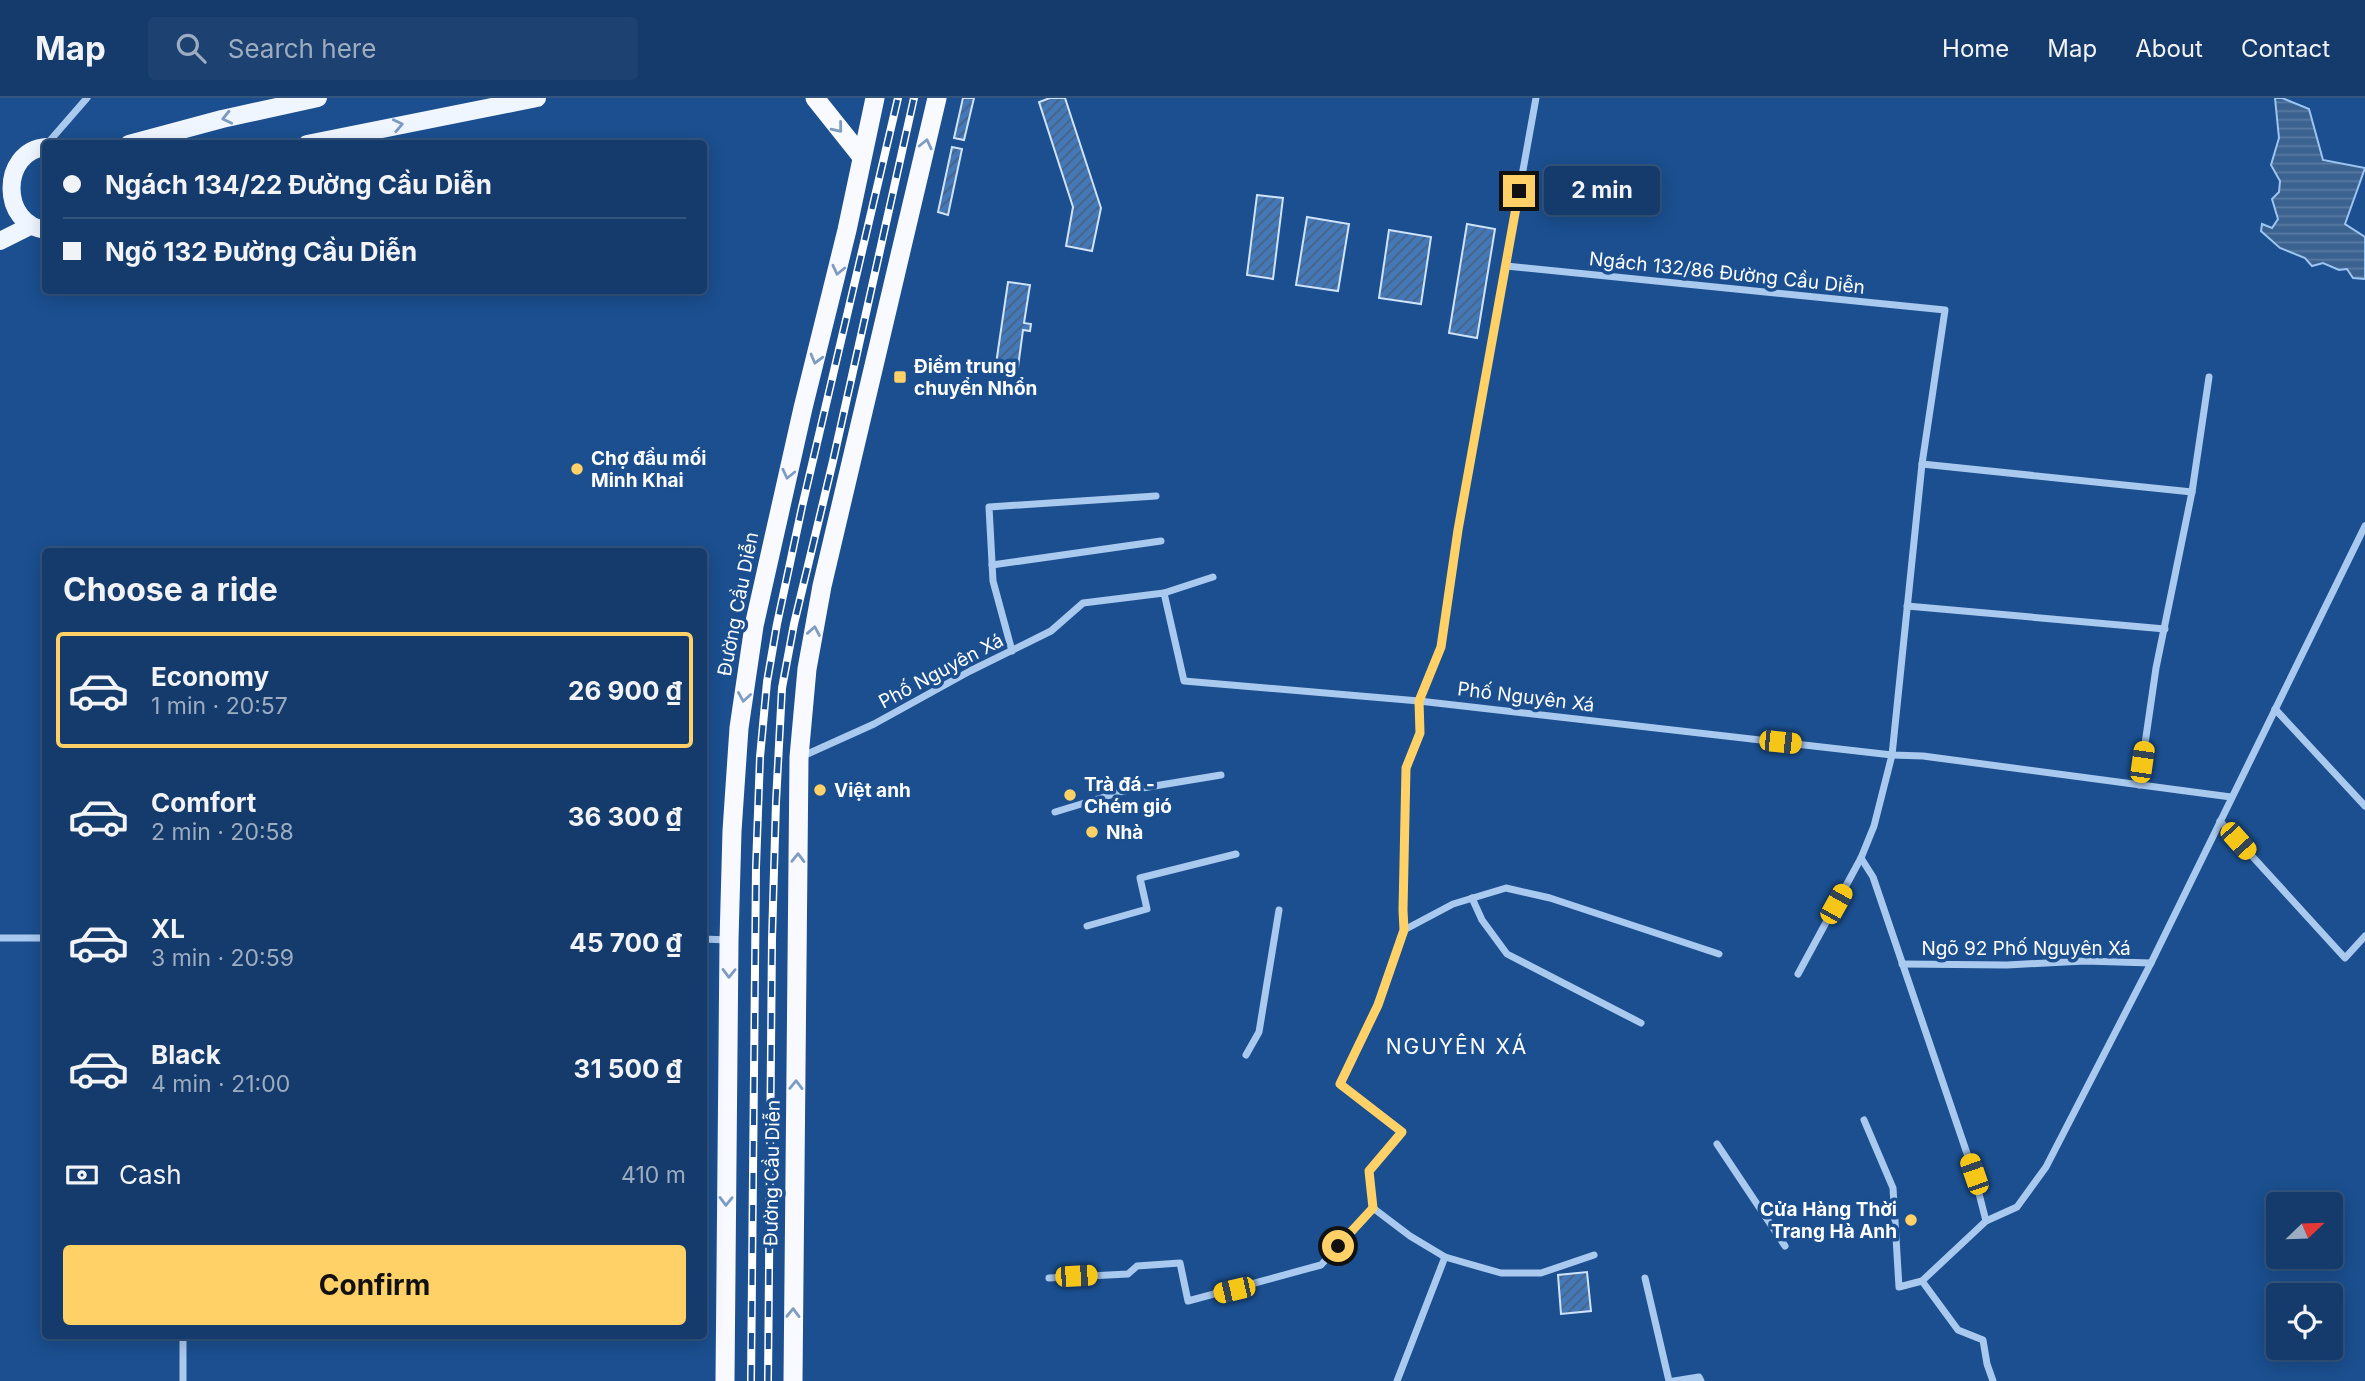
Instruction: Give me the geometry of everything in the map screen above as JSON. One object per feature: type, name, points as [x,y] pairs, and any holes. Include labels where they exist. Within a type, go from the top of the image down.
[{"type":"highway","points":[[815,98],[862,157]]},
{"type":"highway","name":"Đường Cầu Diễn","points":[[724,1381],[729,940],[732,831],[739,728],[754,626],[803,408],[847,230],[875,98]]},
{"type":"highway","name":"Đường Cầu Diễn","points":[[793,1381],[799,757],[807,669],[822,586],[937,98]]},
{"type":"main road","points":[[144,140],[318,98]]},
{"type":"main road","points":[[327,140],[537,98]]},
{"type":"main road","points":[[38,228],[14,215],[7,203],[3,186],[12,164],[22,153],[42,146]]},
{"type":"main road","points":[[0,242],[38,228]]},
{"type":"street","points":[[49,140],[87,98]]},
{"type":"street","points":[[1536,98],[1458,530],[1441,647],[1419,701],[1420,733],[1406,768],[1404,930],[1378,1005],[1340,1084],[1402,1132],[1369,1171],[1373,1208],[1410,1236],[1445,1257],[1502,1273],[1541,1273],[1594,1255]]},
{"type":"street","name":"Ngách 132/86 Đường Cầu Diễn","points":[[1506,266],[1945,310],[1922,464]]},
{"type":"street","points":[[2139,785],[2156,668],[2192,492],[2209,377]]},
{"type":"street","points":[[1798,974],[1861,858],[1874,826],[1892,755],[1922,464],[2192,492]]},
{"type":"street","points":[[1012,651],[993,581],[989,507],[1156,496]]},
{"type":"street","points":[[1864,1120],[1893,1188],[1899,1287],[1922,1281],[1986,1221],[2017,1207],[2046,1167],[2151,963],[2365,526]]},
{"type":"street","points":[[992,565],[1161,541]]},
{"type":"street","points":[[1164,593],[1213,577]]},
{"type":"street","name":"Phố Nguyên Xá","points":[[799,757],[874,724],[970,671],[1051,631],[1083,603],[1164,593],[1184,681],[1419,701],[1892,755],[1923,756],[2231,797]]},
{"type":"street","points":[[1908,606],[2165,629]]},
{"type":"street","points":[[2276,709],[2365,806]]},
{"type":"street","points":[[1055,812],[1124,791],[1221,775]]},
{"type":"street","points":[[2220,821],[2345,958],[2365,936]]},
{"type":"street","points":[[1087,926],[1147,909],[1140,878],[1236,854]]},
{"type":"street","points":[[1861,858],[1872,877],[1902,964],[1974,1174],[1986,1221]]},
{"type":"street","points":[[1404,930],[1453,904],[1506,888],[1550,898],[1720,954]]},
{"type":"street","points":[[1472,898],[1482,920],[1507,954],[1641,1023]]},
{"type":"street","points":[[1246,1055],[1259,1032],[1279,910]]},
{"type":"street","points":[[0,938],[42,938]]},
{"type":"street","points":[[707,939],[729,940]]},
{"type":"street","name":"Ngõ 92 Phố Nguyên Xá","points":[[1902,964],[2007,965],[2085,961],[2151,963]]},
{"type":"street","points":[[1717,1144],[1785,1246]]},
{"type":"street","points":[[1049,1278],[1128,1273],[1137,1266],[1180,1264],[1188,1301],[1321,1265],[1373,1208]]},
{"type":"street","points":[[1397,1381],[1445,1257]]},
{"type":"street","points":[[1646,1278],[1672,1381],[1699,1377],[1700,1381]]},
{"type":"street","points":[[1922,1281],[1958,1330],[1983,1340],[1993,1381]]},
{"type":"street","points":[[183,1339],[183,1381]]},
{"type":"water","points":[[2275,98],[2282,98],[2309,109],[2323,160],[2365,168],[2345,224],[2365,237],[2365,279],[2353,278],[2347,269],[2339,270],[2323,263],[2312,266],[2305,258],[2280,248],[2261,231],[2262,224],[2272,228],[2278,219],[2272,199],[2279,192],[2280,181],[2271,165],[2279,138]]},
{"type":"building","points":[[963,98],[974,98],[964,140],[954,138]]},
{"type":"building","points":[[1050,98],[1065,98],[1101,208],[1092,251],[1066,246],[1073,207],[1039,102]]},
{"type":"building","points":[[952,147],[962,149],[948,215],[938,212]]},
{"type":"building","points":[[1257,195],[1283,198],[1273,279],[1247,275]]},
{"type":"building","points":[[1307,217],[1349,224],[1338,291],[1296,285]]},
{"type":"building","points":[[1467,224],[1495,229],[1477,338],[1449,333]]},
{"type":"building","points":[[1389,230],[1431,237],[1421,304],[1379,298]]},
{"type":"building","points":[[1008,282],[1030,285],[1024,323],[1031,324],[1030,331],[1023,330],[1018,367],[996,364]]},
{"type":"building","points":[[1587,1272],[1591,1311],[1561,1314],[1558,1275]]},
{"type":"railway","points":[[751,1381],[756,867],[760,757],[767,682],[802,507],[898,98]]},
{"type":"railway","points":[[768,1381],[772,939],[782,688],[794,624],[914,98]]},
{"type":"place","name":"Điểm trung chuyển Nhổn","points":[[900,377]]},
{"type":"place","name":"Chợ đầu mối Minh Khai","points":[[577,469]]},
{"type":"place","name":"Việt anh","points":[[820,790]]},
{"type":"place","name":"Trà đá - Chém gió","points":[[1070,795]]},
{"type":"place","name":"Nhà","points":[[1092,832]]},
{"type":"place","name":"Cửa Hàng Thời Trang Hà Anh","points":[[1911,1220]]},
{"type":"district","name":"NGUYÊN XÁ","points":[[1457,1046]]},
{"type":"route","points":[[1338,1246],[1373,1208],[1369,1171],[1402,1132],[1340,1084],[1378,1005],[1404,930],[1406,768],[1420,733],[1419,701],[1441,647],[1458,530],[1519,191]]}]
